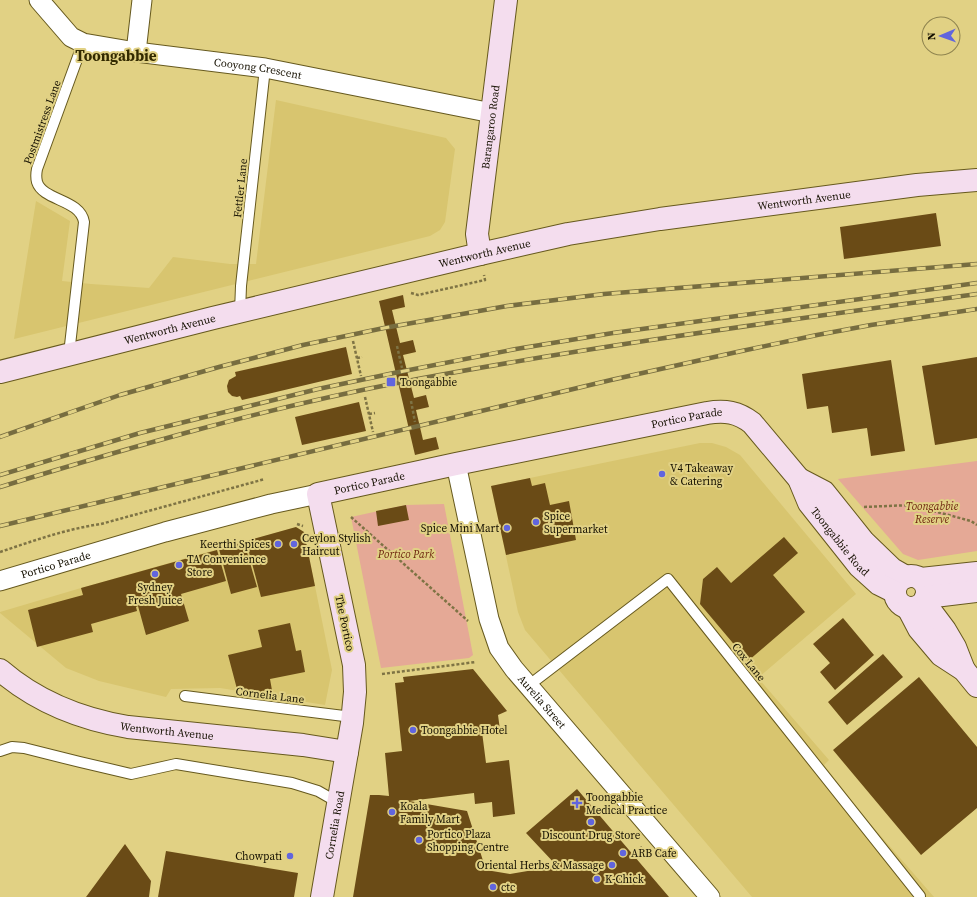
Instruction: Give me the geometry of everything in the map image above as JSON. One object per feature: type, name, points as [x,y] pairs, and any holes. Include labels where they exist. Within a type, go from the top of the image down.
[{"type":"main road","name":"Barangaroo Road","points":[[480,254],[477,234],[506,0]]},
{"type":"main road","name":"Wentworth Avenue","points":[[0,372],[240,312],[568,234],[660,219],[917,185],[977,180]]},
{"type":"main road","name":"Portico Parade","points":[[318,494],[456,464],[707,413],[719,411],[732,412],[743,416]]},
{"type":"main road","name":"Toongabbie Road","points":[[743,416],[752,423],[799,479],[824,492],[864,542],[913,592],[919,628],[941,655],[970,678]]},
{"type":"main road","name":"The Portico","points":[[318,494],[354,665],[355,678],[352,717],[347,752]]},
{"type":"main road","points":[[913,592],[977,572]]},
{"type":"main road","points":[[913,592],[977,591]]},
{"type":"main road","name":"Wentworth Avenue","points":[[0,670],[28,691],[45,701],[63,710],[106,724],[303,745],[347,752]]},
{"type":"main road","name":"Cornelia Road","points":[[322,897],[347,752]]},
{"type":"street","name":"Cooyong Crescent","points":[[39,0],[71,37],[83,43],[136,52],[265,68],[492,113]]},
{"type":"street","points":[[136,52],[142,0]]},
{"type":"street","name":"Aurelia Street","points":[[456,464],[489,619],[505,658],[710,897]]},
{"type":"street","name":"Portico Parade","points":[[0,581],[165,532],[271,504],[318,494]]},
{"type":"lane","name":"Postmistress Lane","points":[[70,354],[84,222],[83,217],[76,208],[44,192],[37,183],[36,177],[37,170],[83,43]]},
{"type":"lane","name":"Fettler Lane","points":[[240,312],[242,278],[265,68]]},
{"type":"lane","name":"Cox Lane","points":[[528,686],[668,579],[920,896]]},
{"type":"lane","name":"Cornelia Lane","points":[[185,696],[352,717]]},
{"type":"lane","points":[[0,751],[12,748],[24,748],[131,774],[176,764],[292,783],[318,791],[339,803]]},
{"type":"path","points":[[353,340],[361,376]]},
{"type":"path","points":[[397,346],[402,368]]},
{"type":"path","points":[[357,358],[362,357]]},
{"type":"path","points":[[365,397],[373,432]]},
{"type":"path","points":[[411,402],[416,422]]},
{"type":"path","points":[[369,414],[374,413]]},
{"type":"path","points":[[0,552],[56,534],[86,526],[101,524],[265,479]]},
{"type":"path","points":[[858,508],[911,505],[971,521],[977,525]]},
{"type":"path","points":[[351,517],[468,621]]},
{"type":"path","points":[[382,674],[476,662]]},
{"type":"shaded area","points":[[276,100],[446,138],[455,149],[445,222],[440,230],[430,236],[14,339],[36,201],[70,221],[62,281],[149,288],[173,257],[230,264],[256,264]]},
{"type":"shaded area","points":[[700,443],[712,443],[726,447],[740,455],[856,594],[758,678],[829,760],[824,765],[867,820],[934,897],[752,897],[525,630],[518,612],[491,486]]},
{"type":"shaded area","points":[[296,527],[304,532],[332,670],[325,705],[220,688],[171,689],[166,697],[99,681],[66,668],[0,613],[81,588]]},
{"type":"green space","name":"Toongabbie Reserve","points":[[977,461],[977,551],[918,560],[903,554],[838,479]]},
{"type":"green space","name":"Portico Park","points":[[444,504],[473,655],[469,658],[381,668],[351,517],[406,505]]},
{"type":"building","points":[[936,213],[941,246],[844,259],[840,227]]},
{"type":"building","points":[[403,295],[405,307],[392,310],[400,343],[413,340],[416,352],[403,355],[414,398],[426,395],[429,407],[416,410],[423,440],[436,437],[439,449],[415,455],[379,301]]},
{"type":"building","points":[[346,347],[352,374],[242,400],[240,396],[232,396],[228,392],[227,386],[229,380],[236,376],[235,372]]},
{"type":"building","points":[[977,357],[977,438],[935,445],[922,366]]},
{"type":"building","points":[[891,360],[905,451],[871,456],[867,428],[832,433],[828,406],[807,409],[802,374]]},
{"type":"building","points":[[359,402],[366,431],[302,445],[295,417]]},
{"type":"building","name":"Spice Supermarket","points":[[530,478],[532,486],[545,483],[550,505],[569,501],[576,540],[506,555],[491,486]]},
{"type":"building","points":[[406,505],[409,520],[378,526],[376,511]]},
{"type":"building","points":[[296,527],[304,532],[315,586],[261,597],[246,541]]},
{"type":"building","points":[[784,537],[798,553],[773,575],[805,612],[748,661],[700,604],[703,579],[717,567],[731,583]]},
{"type":"building","points":[[244,542],[257,587],[231,594],[219,549]]},
{"type":"building","points":[[217,550],[226,581],[181,594],[189,621],[146,635],[138,606],[136,607],[137,611],[91,624],[93,632],[37,647],[28,610],[83,595],[81,588]]},
{"type":"building","points":[[843,618],[874,655],[835,690],[820,672],[830,663],[813,644]]},
{"type":"building","points":[[290,623],[296,651],[301,650],[305,672],[270,679],[273,696],[237,689],[228,655],[262,647],[258,630]]},
{"type":"building","points":[[883,654],[903,677],[847,725],[828,702]]},
{"type":"building","points":[[473,669],[507,711],[498,715],[500,730],[482,732],[486,763],[509,760],[515,814],[493,817],[492,802],[475,804],[474,793],[409,801],[467,811],[486,870],[510,874],[557,866],[526,833],[577,789],[669,897],[353,897],[370,795],[389,796],[385,753],[402,751],[395,683],[404,682],[403,677]]},
{"type":"building","points":[[919,677],[977,747],[977,808],[921,855],[833,750]]},
{"type":"building","points":[[125,844],[151,881],[149,897],[86,897]]},
{"type":"building","points":[[166,851],[298,873],[294,897],[158,897]]},
{"type":"railway","points":[[0,437],[120,395],[303,345],[384,328],[507,306],[604,294],[977,264]]},
{"type":"railway","points":[[0,475],[140,433],[318,389],[516,349],[613,333],[977,283]]},
{"type":"railway","points":[[0,487],[197,430],[347,393],[397,383],[542,357],[759,324],[977,294]]},
{"type":"railway","points":[[0,526],[611,380],[737,352],[871,325],[977,309]]},
{"type":"place","name":"Toongabbie","points":[[391,382]]},
{"type":"place","name":"V4 Takeaway & Catering","points":[[662,474]]},
{"type":"place","name":"Spice Supermarket","points":[[536,522]]},
{"type":"place","name":"Spice Mini Mart","points":[[507,528]]},
{"type":"place","name":"Keerthi Spices","points":[[278,544]]},
{"type":"place","name":"Ceylon Stylish Haircut","points":[[294,544]]},
{"type":"place","name":"TA Convenience Store","points":[[179,565]]},
{"type":"place","name":"Sydney Fresh Juice","points":[[155,574]]},
{"type":"place","name":"Toongabbie Hotel","points":[[413,730]]},
{"type":"place","name":"Toongabbie Medical Practice","points":[[577,803]]},
{"type":"place","name":"Koala Family Mart","points":[[392,812]]},
{"type":"place","name":"Discount Drug Store","points":[[591,822]]},
{"type":"place","name":"Portico Plaza Shopping Centre","points":[[419,840]]},
{"type":"place","name":"ARB Cafe","points":[[623,853]]},
{"type":"place","name":"Chowpati","points":[[290,856]]},
{"type":"place","name":"Oriental Herbs & Massage","points":[[612,865]]},
{"type":"place","name":"K-Chick","points":[[597,879]]},
{"type":"place","name":"ctc","points":[[493,887]]},
{"type":"district","name":"Toongabbie","points":[[116,56]]}]
